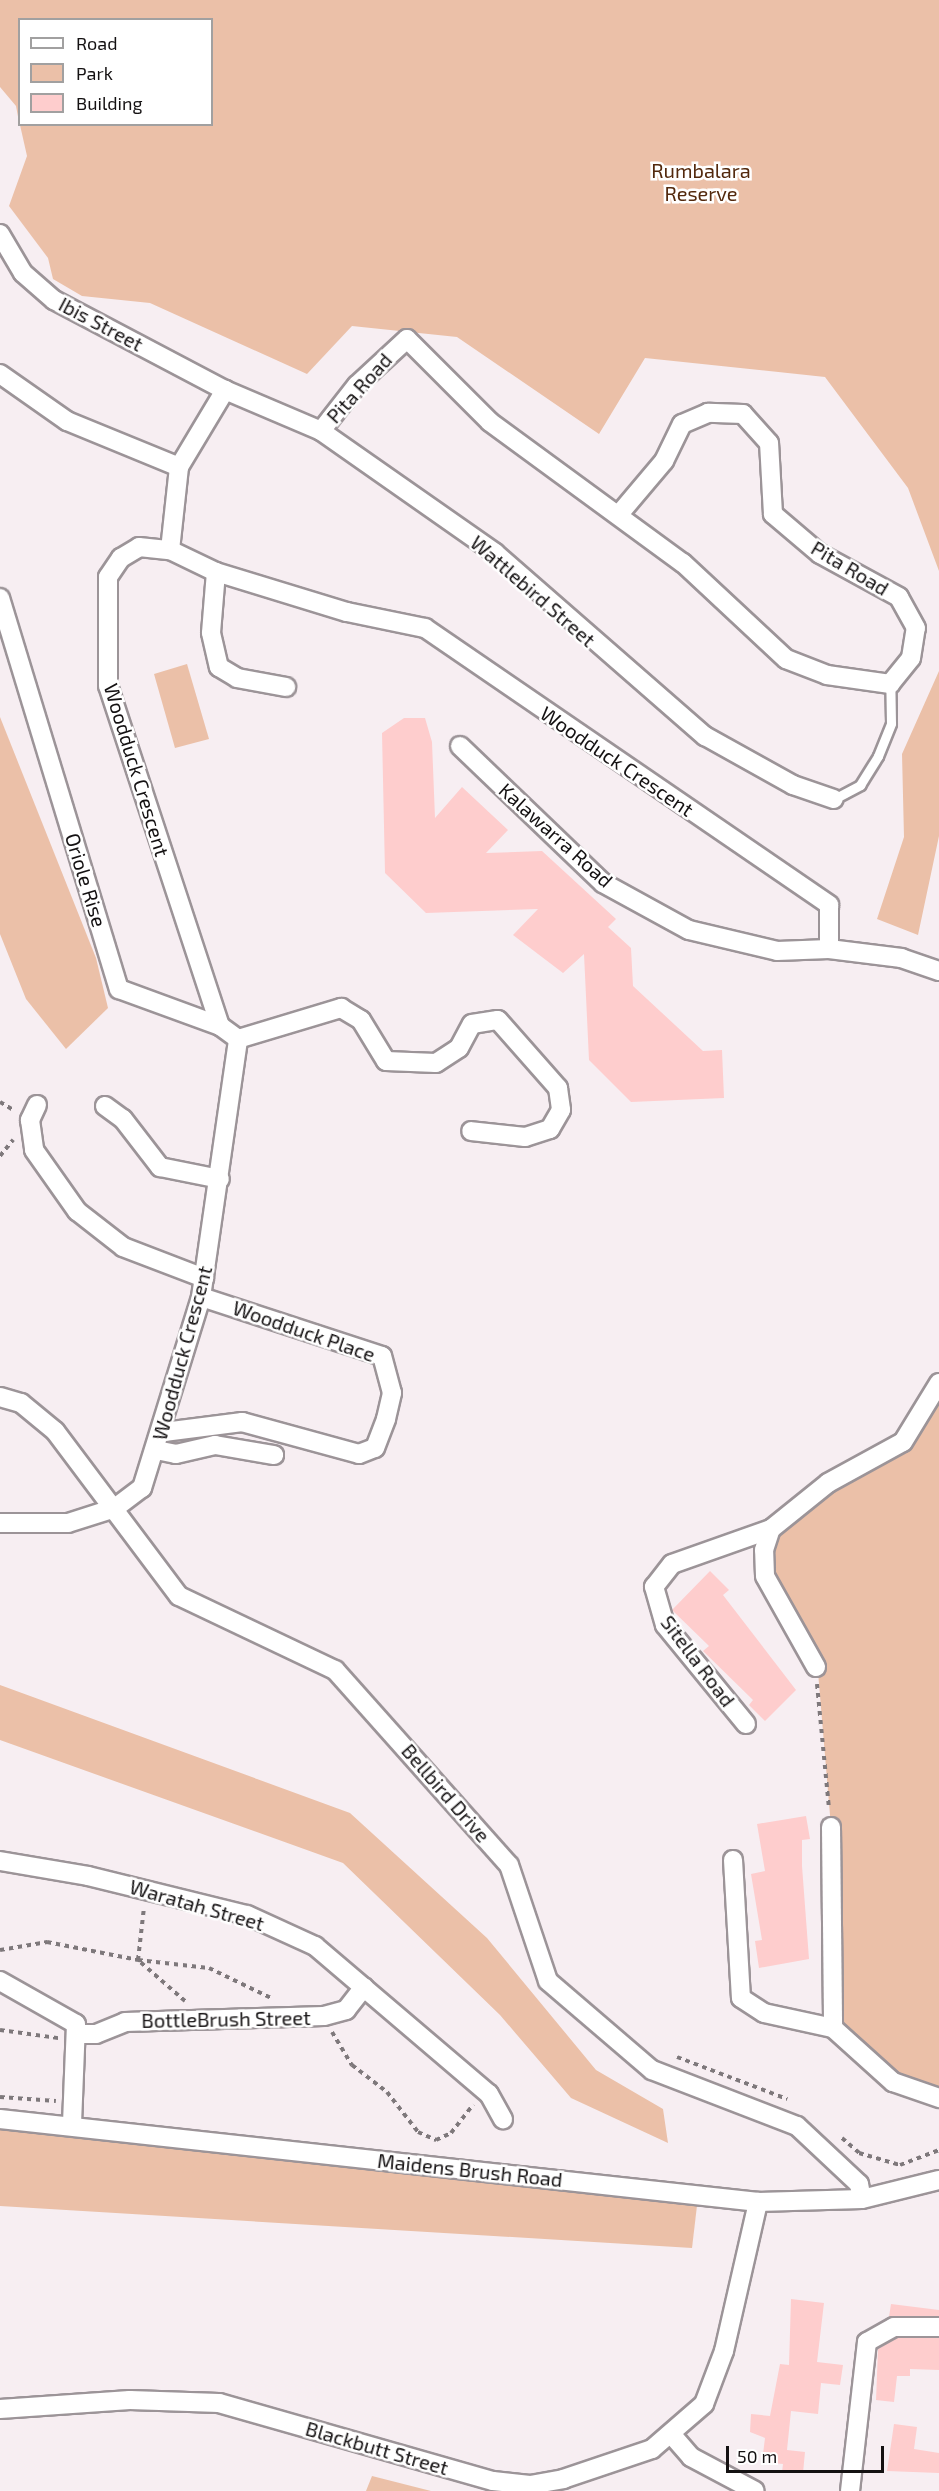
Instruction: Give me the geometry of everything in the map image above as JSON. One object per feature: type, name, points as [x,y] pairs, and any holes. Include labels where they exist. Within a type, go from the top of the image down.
[{"type":"street","name":"Ibis Street","points":[[0,234],[23,273],[54,300],[225,390]]},
{"type":"street","name":"Pita Road","points":[[321,431],[357,385],[407,339],[490,422],[620,513],[786,659],[827,675],[890,684],[911,658],[916,628],[899,597],[820,554],[773,514],[769,443],[743,414],[708,413],[682,424],[664,460],[620,513]]},
{"type":"street","points":[[0,374],[67,421],[179,467]]},
{"type":"street","name":"Wattlebird Street","points":[[225,390],[321,431],[495,553],[705,736],[793,785],[834,799]]},
{"type":"street","points":[[170,550],[179,467],[225,390]]},
{"type":"street","name":"Woodduck Crescent","points":[[220,1026],[108,686],[108,577],[121,558],[139,547],[170,550],[216,572],[347,612],[425,628],[829,905],[829,949]]},
{"type":"street","points":[[216,572],[211,633],[219,667],[237,678],[286,687]]},
{"type":"street","name":"Oriole Rise","points":[[0,598],[119,989],[220,1026]]},
{"type":"street","name":"Kalawarra Road","points":[[460,746],[603,883],[689,930],[777,951],[829,949],[901,958],[939,971]]},
{"type":"street","points":[[220,1026],[238,1039],[341,1008],[361,1020],[386,1061],[436,1063],[451,1057],[475,1021],[498,1020],[558,1088],[561,1110],[550,1129],[525,1137],[471,1131]]},
{"type":"street","name":"Woodduck Crescent","points":[[0,1523],[68,1524],[114,1508],[142,1488],[164,1432],[203,1288],[238,1039]]},
{"type":"street","points":[[37,1105],[30,1120],[34,1150],[77,1211],[123,1247],[203,1288]]},
{"type":"street","points":[[105,1106],[123,1119],[160,1167],[220,1179]]},
{"type":"street","name":"Woodduck Place","points":[[164,1432],[242,1422],[359,1454],[375,1448],[386,1419],[392,1393],[382,1356],[203,1288]]},
{"type":"street","name":"Sitella Road","points":[[746,1724],[666,1625],[654,1587],[672,1564],[771,1529],[828,1483],[903,1442],[939,1383]]},
{"type":"street","name":"Bellbird Drive","points":[[0,1397],[21,1403],[55,1431],[179,1596],[335,1670],[510,1865],[548,1981],[652,2070],[797,2126],[859,2184],[862,2199]]},
{"type":"street","points":[[156,1450],[176,1454],[215,1445],[274,1455]]},
{"type":"street","points":[[771,1529],[764,1550],[765,1576],[816,1667]]},
{"type":"street","points":[[831,1827],[833,2028]]},
{"type":"street","points":[[733,1860],[741,1998],[764,2013],[833,2028],[893,2082],[939,2098]]},
{"type":"street","name":"Waratah Street","points":[[0,1861],[146,1890],[257,1919],[315,1946],[489,2094],[503,2119]]},
{"type":"street","points":[[0,1981],[76,2024],[80,2034],[72,2125]]},
{"type":"street","name":"BottleBrush Street","points":[[80,2034],[96,2034],[125,2022],[324,2016],[346,2010],[364,1987]]},
{"type":"street","name":"Maidens Brush Road","points":[[0,2119],[72,2125],[758,2202],[862,2199],[939,2180]]},
{"type":"street","name":"Blackbutt Street","points":[[0,2409],[130,2400],[219,2403],[512,2484],[563,2479],[651,2449],[672,2435],[711,2392],[758,2202]]},
{"type":"street","points":[[850,2491],[867,2342],[894,2327],[939,2327]]},
{"type":"street","points":[[672,2435],[706,2467],[755,2491]]},
{"type":"lane","points":[[834,799],[860,785],[878,756],[891,723],[890,684]]},
{"type":"path","points":[[816,1667],[831,1827]]},
{"type":"path","points":[[0,1950],[47,1942],[138,1960],[146,1890]]},
{"type":"path","points":[[0,2030],[56,2039],[80,2034]]},
{"type":"path","points":[[0,2097],[73,2102]]},
{"type":"green space","name":"Rumbalara Reserve","points":[[0,0],[939,0],[939,571],[908,488],[825,377],[645,358],[599,434],[457,337],[352,326],[307,374],[150,303],[82,296],[53,279],[48,258],[9,206],[27,156],[20,126],[213,126],[213,18],[18,18],[18,117],[16,106],[0,87]]},
{"type":"green space","points":[[187,664],[209,739],[175,748],[154,674]]},
{"type":"green space","points":[[939,671],[939,836],[918,935],[877,919],[904,837],[902,754]]},
{"type":"green space","points":[[0,717],[96,958],[108,1008],[66,1049],[26,999],[0,934]]},
{"type":"green space","points":[[939,1383],[939,2098],[893,2082],[833,2028],[831,1827],[817,1660],[765,1576],[771,1529],[903,1442]]},
{"type":"green space","points":[[0,1685],[350,1813],[487,1938],[596,2070],[663,2109],[668,2143],[571,2098],[500,2015],[343,1863],[0,1740]]},
{"type":"green space","points":[[0,2118],[698,2197],[692,2248],[0,2206]]},
{"type":"green space","points":[[372,2476],[431,2491],[366,2491]]},
{"type":"building","points":[[404,718],[425,718],[432,742],[435,818],[462,787],[508,830],[486,853],[542,851],[616,919],[608,927],[631,948],[633,986],[703,1051],[722,1050],[724,1098],[631,1102],[589,1060],[584,954],[563,973],[513,935],[538,909],[426,913],[385,873],[382,733]]},
{"type":"building","points":[[710,1571],[729,1590],[723,1595],[796,1690],[765,1721],[749,1705],[753,1700],[703,1651],[709,1646],[672,1610]]},
{"type":"building","points":[[806,1816],[810,1839],[802,1840],[802,1866],[809,1959],[759,1968],[755,1941],[762,1940],[751,1874],[765,1871],[757,1824]]},
{"type":"building","points":[[791,2299],[824,2303],[817,2362],[843,2365],[840,2385],[821,2383],[818,2414],[791,2411],[787,2450],[805,2452],[803,2473],[782,2472],[783,2464],[762,2462],[765,2438],[750,2432],[751,2414],[770,2416],[780,2364],[789,2365]]},
{"type":"building","points":[[891,2304],[939,2310],[939,2316],[889,2317]]},
{"type":"building","points":[[897,2338],[939,2338],[939,2370],[910,2369],[910,2376],[897,2376],[894,2402],[876,2400],[878,2349]]},
{"type":"building","points":[[894,2424],[917,2427],[914,2449],[939,2453],[939,2473],[887,2471]]}]
